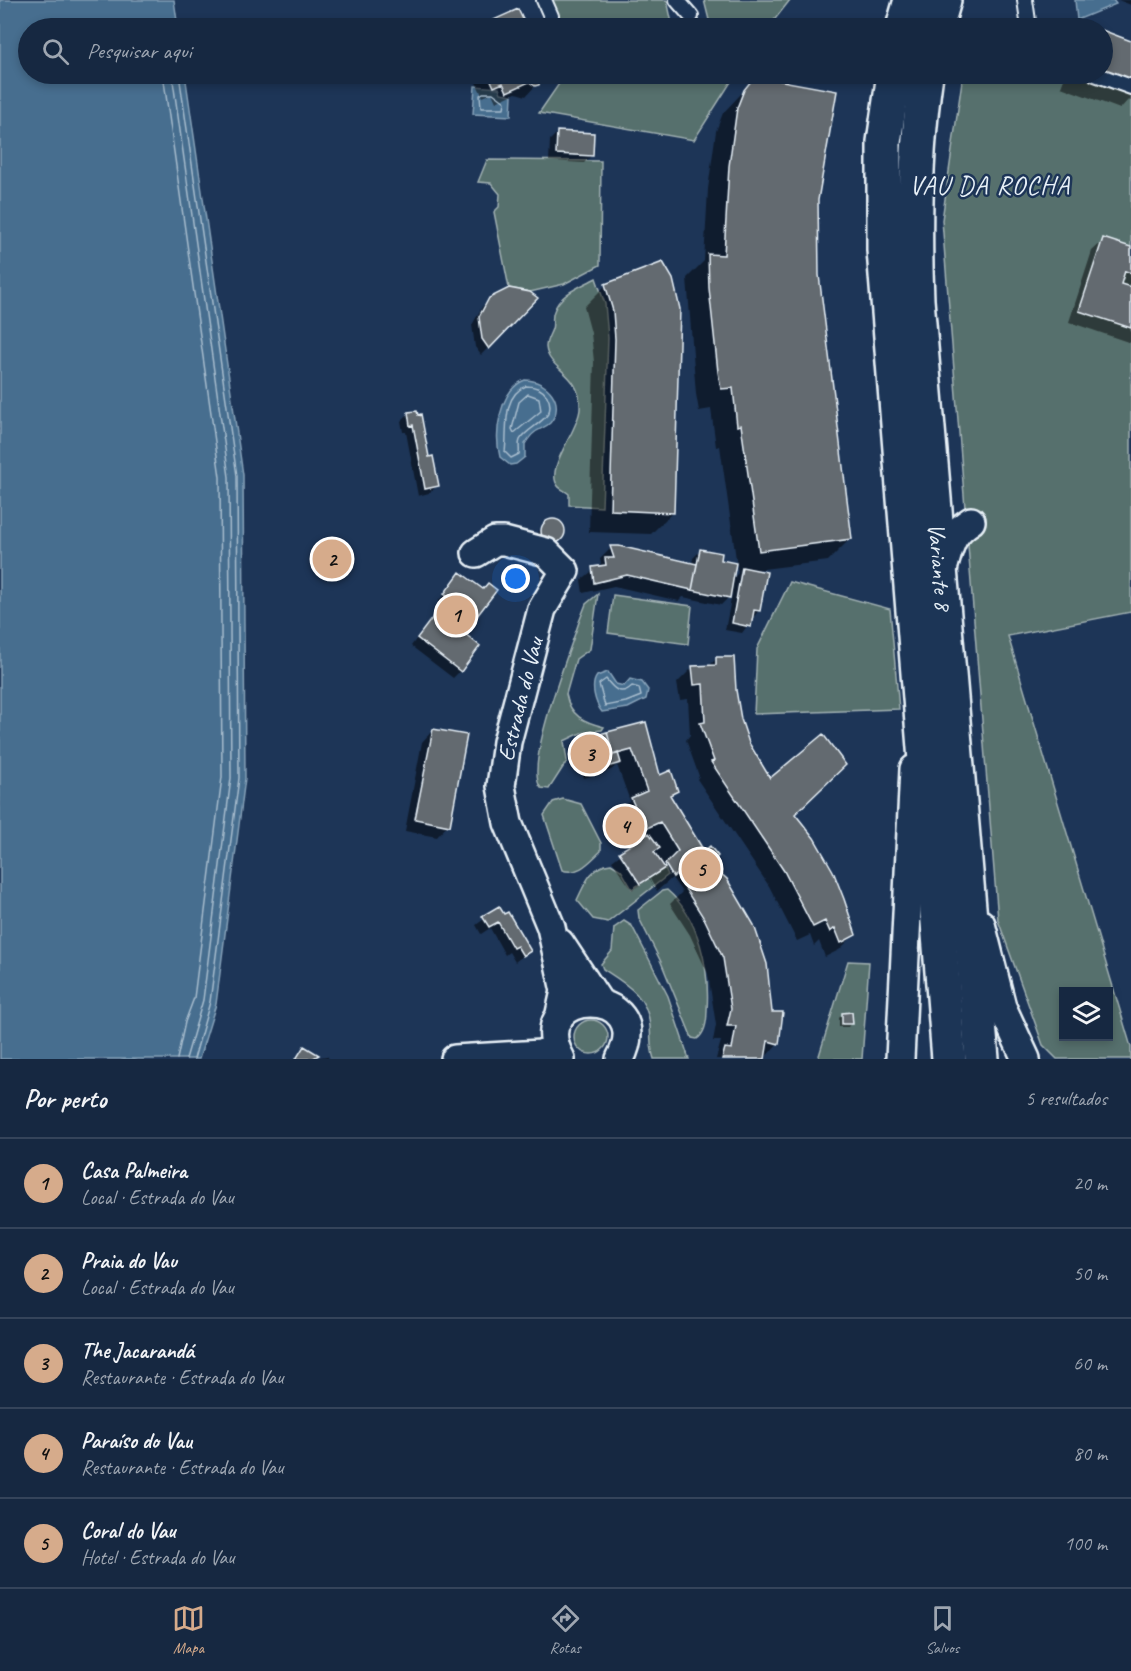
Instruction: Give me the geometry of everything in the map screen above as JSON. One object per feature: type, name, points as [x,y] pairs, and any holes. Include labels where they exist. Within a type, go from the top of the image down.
[{"type":"main road","points":[[906,18],[911,0]]},
{"type":"main road","points":[[939,18],[944,0]]},
{"type":"main road","name":"Variante 8","points":[[893,84],[884,142],[884,250],[949,1059]]},
{"type":"main road","name":"Variante 8","points":[[925,84],[916,164],[914,221],[917,300],[981,1059]]},
{"type":"street","name":"Estrada do Vau","points":[[476,553],[495,541],[504,541],[546,552],[565,571],[542,609],[507,741],[501,786],[508,823],[551,927],[565,991],[554,1036],[558,1053]]},
{"type":"street","points":[[900,1059],[918,681]]},
{"type":"street","points":[[958,786],[979,918],[1002,1007],[1026,1059]]},
{"type":"street","name":"Estrada do Vau","points":[[551,927],[599,1002],[612,1009],[622,1020],[625,1053]]},
{"type":"street","points":[[559,1018],[577,1004],[599,1002]]},
{"type":"street","points":[[455,1059],[558,1053]]},
{"type":"lane","points":[[544,0],[550,16]]},
{"type":"lane","points":[[677,0],[691,16]]},
{"type":"lane","points":[[1025,0],[1028,18]]},
{"type":"lane","points":[[1113,80],[1131,87]]},
{"type":"green space","points":[[552,0],[667,0],[671,18],[559,18]]},
{"type":"green space","points":[[704,0],[790,0],[776,18],[708,18]]},
{"type":"green space","points":[[1113,83],[1131,89],[1131,612],[1008,636],[1131,1047],[1131,1059],[1057,1059],[1043,1045],[998,920],[942,220],[962,84]]},
{"type":"green space","points":[[559,84],[730,84],[694,140],[539,113]]},
{"type":"green space","points":[[487,160],[601,161],[600,265],[564,284],[530,292],[509,288],[494,212],[499,207],[500,194],[491,183],[478,182]]},
{"type":"green space","points":[[596,278],[605,304],[608,338],[602,507],[569,505],[569,494],[559,487],[555,479],[555,470],[580,409],[576,387],[571,379],[552,362],[546,347],[553,327],[553,313],[561,299]]},
{"type":"green space","points":[[790,582],[890,609],[899,709],[754,714],[757,649]]},
{"type":"green space","points":[[598,594],[590,649],[576,659],[566,694],[571,708],[579,717],[604,727],[602,730],[581,733],[564,741],[567,761],[549,789],[541,788],[537,776],[538,758],[550,708],[586,604]]},
{"type":"green space","points":[[613,595],[692,606],[688,644],[608,633]]},
{"type":"green space","points":[[563,799],[581,804],[601,843],[601,851],[584,867],[574,871],[562,870],[544,815],[553,802]]},
{"type":"green space","points":[[611,864],[621,870],[632,889],[665,868],[668,875],[608,922],[593,919],[577,900],[593,872],[604,865]]},
{"type":"green space","points":[[667,890],[678,901],[695,929],[704,961],[707,978],[707,1018],[704,1030],[697,1039],[692,1038],[661,962],[639,918],[638,910],[662,891]]},
{"type":"green space","points":[[624,921],[632,926],[668,996],[689,1059],[654,1059],[645,1007],[634,992],[603,969],[601,964],[612,951],[614,928]]},
{"type":"green space","points":[[848,961],[869,962],[862,1059],[818,1059]]},
{"type":"green space","points":[[591,1020],[603,1025],[608,1037],[603,1049],[591,1054],[579,1049],[574,1037],[579,1025]]},
{"type":"water","points":[[0,0],[174,0],[177,18],[18,18],[18,84],[186,84],[243,475],[245,778],[216,1004],[199,1059],[0,1059]]},
{"type":"water","points":[[1075,0],[1113,0],[1116,4],[1082,18],[1077,18]]},
{"type":"water","points":[[475,86],[499,88],[501,93],[512,95],[511,116],[473,114]]},
{"type":"water","points":[[525,380],[547,388],[555,401],[555,415],[550,423],[533,434],[525,444],[525,457],[516,464],[510,465],[500,457],[498,425],[509,393]]},
{"type":"water","points":[[608,672],[616,684],[624,686],[630,679],[642,682],[648,690],[646,699],[628,708],[602,712],[595,699],[594,684],[597,676]]},
{"type":"building","points":[[518,9],[522,18],[498,18]]},
{"type":"building","points":[[1113,34],[1131,41],[1131,83],[1113,76]]},
{"type":"building","points":[[503,84],[525,84],[507,92]]},
{"type":"building","points":[[749,84],[799,84],[837,91],[818,200],[819,275],[852,539],[759,551],[741,425],[737,426],[733,388],[721,389],[709,288],[708,254],[724,255],[729,166],[737,108]]},
{"type":"building","points":[[557,131],[594,133],[593,156],[556,154]]},
{"type":"building","points":[[1103,238],[1131,247],[1131,273],[1125,271],[1121,284],[1131,287],[1131,328],[1079,311]]},
{"type":"building","points":[[663,262],[673,279],[680,309],[674,513],[610,510],[615,339],[613,311],[605,284]]},
{"type":"building","points":[[509,288],[530,292],[538,298],[489,349],[482,339],[479,317],[489,298]]},
{"type":"building","points":[[417,411],[418,415],[421,414],[429,457],[433,456],[439,486],[425,489],[413,425],[410,426],[408,412]]},
{"type":"building","points":[[548,519],[558,519],[565,526],[565,536],[558,543],[548,543],[541,536],[541,526]]},
{"type":"building","points":[[610,546],[619,546],[697,564],[692,590],[627,575],[594,583],[592,567],[606,565],[605,558],[614,558]]},
{"type":"building","points":[[700,549],[722,553],[721,560],[736,563],[730,598],[692,590]]},
{"type":"building","points":[[742,567],[767,572],[760,611],[754,610],[751,627],[732,623]]},
{"type":"building","points":[[460,572],[483,589],[488,583],[497,590],[464,633],[480,646],[461,672],[417,638],[448,597],[444,594]]},
{"type":"building","points":[[716,657],[734,657],[741,719],[749,743],[770,778],[823,734],[846,765],[795,814],[814,838],[833,871],[844,899],[856,935],[841,943],[835,928],[830,932],[825,921],[813,927],[784,871],[711,762],[714,761],[700,723],[705,722],[703,684],[694,685],[692,666],[716,665]]},
{"type":"building","points":[[646,722],[660,775],[671,770],[678,791],[670,795],[704,851],[710,846],[718,856],[710,864],[727,879],[754,925],[767,964],[772,1012],[783,1012],[779,1044],[768,1041],[765,1059],[722,1059],[725,1048],[732,1049],[736,1026],[727,1026],[731,1009],[723,958],[705,920],[684,887],[697,877],[688,864],[673,877],[665,864],[678,851],[660,822],[645,829],[631,798],[647,791],[632,750],[613,755],[607,732]]},
{"type":"building","points":[[433,729],[467,735],[450,826],[415,819]]},
{"type":"building","points":[[607,732],[613,755],[618,753],[621,763],[592,771],[583,739]]},
{"type":"building","points":[[623,805],[639,838],[628,843],[612,810]]},
{"type":"building","points":[[649,833],[660,848],[654,852],[665,868],[640,884],[619,852]]},
{"type":"building","points":[[499,906],[504,914],[508,912],[531,951],[523,956],[517,946],[513,948],[498,922],[489,927],[482,916]]},
{"type":"building","points":[[852,1012],[853,1024],[842,1024],[842,1013]]},
{"type":"building","points":[[304,1046],[319,1055],[312,1059],[296,1059]]},
{"type":"place","name":"Praia do Vau","points":[[332,559]]},
{"type":"place","name":"Casa Palmeira","points":[[456,615]]},
{"type":"place","name":"The Jacarandá","points":[[590,754]]},
{"type":"place","name":"Paraíso do Vau","points":[[625,826]]},
{"type":"place","name":"Coral do Vau","points":[[701,869]]},
{"type":"district","name":"VAU DA ROCHA","points":[[990,185]]}]
